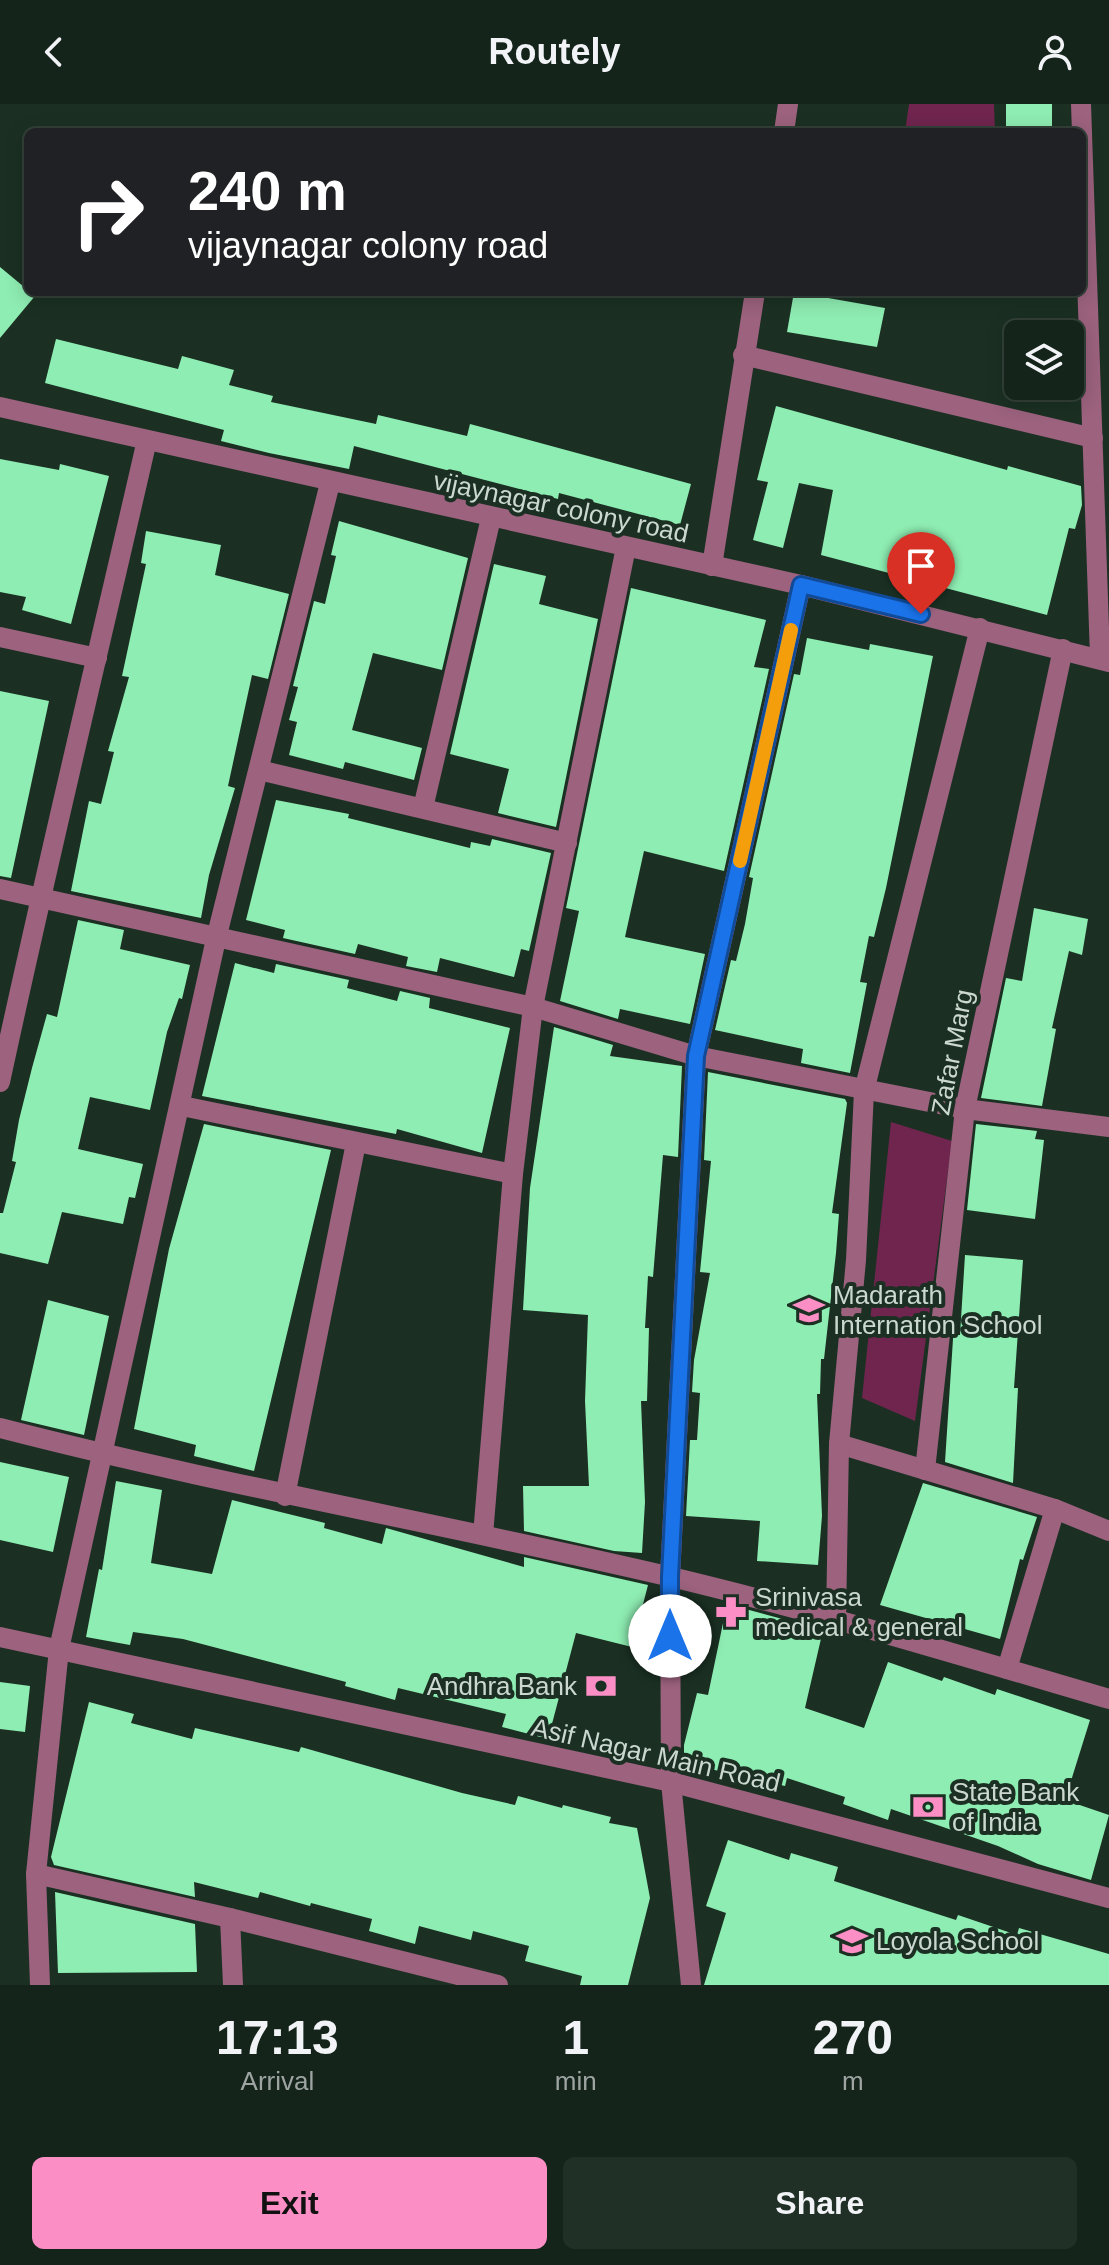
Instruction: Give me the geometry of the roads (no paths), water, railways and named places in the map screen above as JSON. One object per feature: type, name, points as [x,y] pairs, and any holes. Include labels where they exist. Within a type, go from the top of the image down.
[{"type":"street","points":[[785,128],[788,104]]},
{"type":"street","points":[[1081,104],[1082,128]]},
{"type":"street","points":[[1086,243],[1105,659]]},
{"type":"street","points":[[712,566],[754,296]]},
{"type":"street","points":[[743,355],[1093,438]]},
{"type":"street","name":"vijaynagar colony road","points":[[0,407],[330,483],[801,585],[1105,659]]},
{"type":"street","points":[[0,1082],[147,440]]},
{"type":"street","points":[[40,1985],[36,1874],[59,1649],[182,1106],[216,939],[330,483]]},
{"type":"street","points":[[423,808],[491,518]]},
{"type":"street","points":[[483,1535],[513,1174],[533,1007],[626,547]]},
{"type":"street","points":[[691,1985],[671,1782],[670,1577],[696,1056],[801,585]]},
{"type":"street","points":[[836,1620],[839,1444],[856,1260],[864,1091],[980,628]]},
{"type":"street","points":[[0,637],[97,658]]},
{"type":"street","name":"Zafar Marg","points":[[925,1470],[965,1109],[1063,649]]},
{"type":"street","points":[[259,770],[567,843]]},
{"type":"street","points":[[0,889],[533,1007],[696,1056],[965,1109],[1109,1127]]},
{"type":"street","points":[[182,1106],[513,1174]]},
{"type":"street","points":[[285,1496],[356,1143]]},
{"type":"street","points":[[0,1428],[285,1496],[483,1535],[670,1577],[836,1620],[1109,1699]]},
{"type":"street","points":[[839,1444],[1055,1509],[1109,1531]]},
{"type":"street","points":[[1007,1669],[1055,1509]]},
{"type":"street","name":"Asif Nagar Main Road","points":[[0,1637],[671,1782],[1109,1898]]},
{"type":"street","points":[[36,1874],[230,1918],[491,1984]]},
{"type":"street","points":[[230,1918],[233,1985]]},
{"type":"place","name":"Madarath Internation School","points":[[809,1310]]},
{"type":"place","name":"Srinivasa medical & general","points":[[731,1612]]},
{"type":"place","name":"Andhra Bank","points":[[601,1686]]},
{"type":"place","name":"State Bank of India","points":[[928,1807]]},
{"type":"place","name":"Loyola School","points":[[852,1941]]}]
